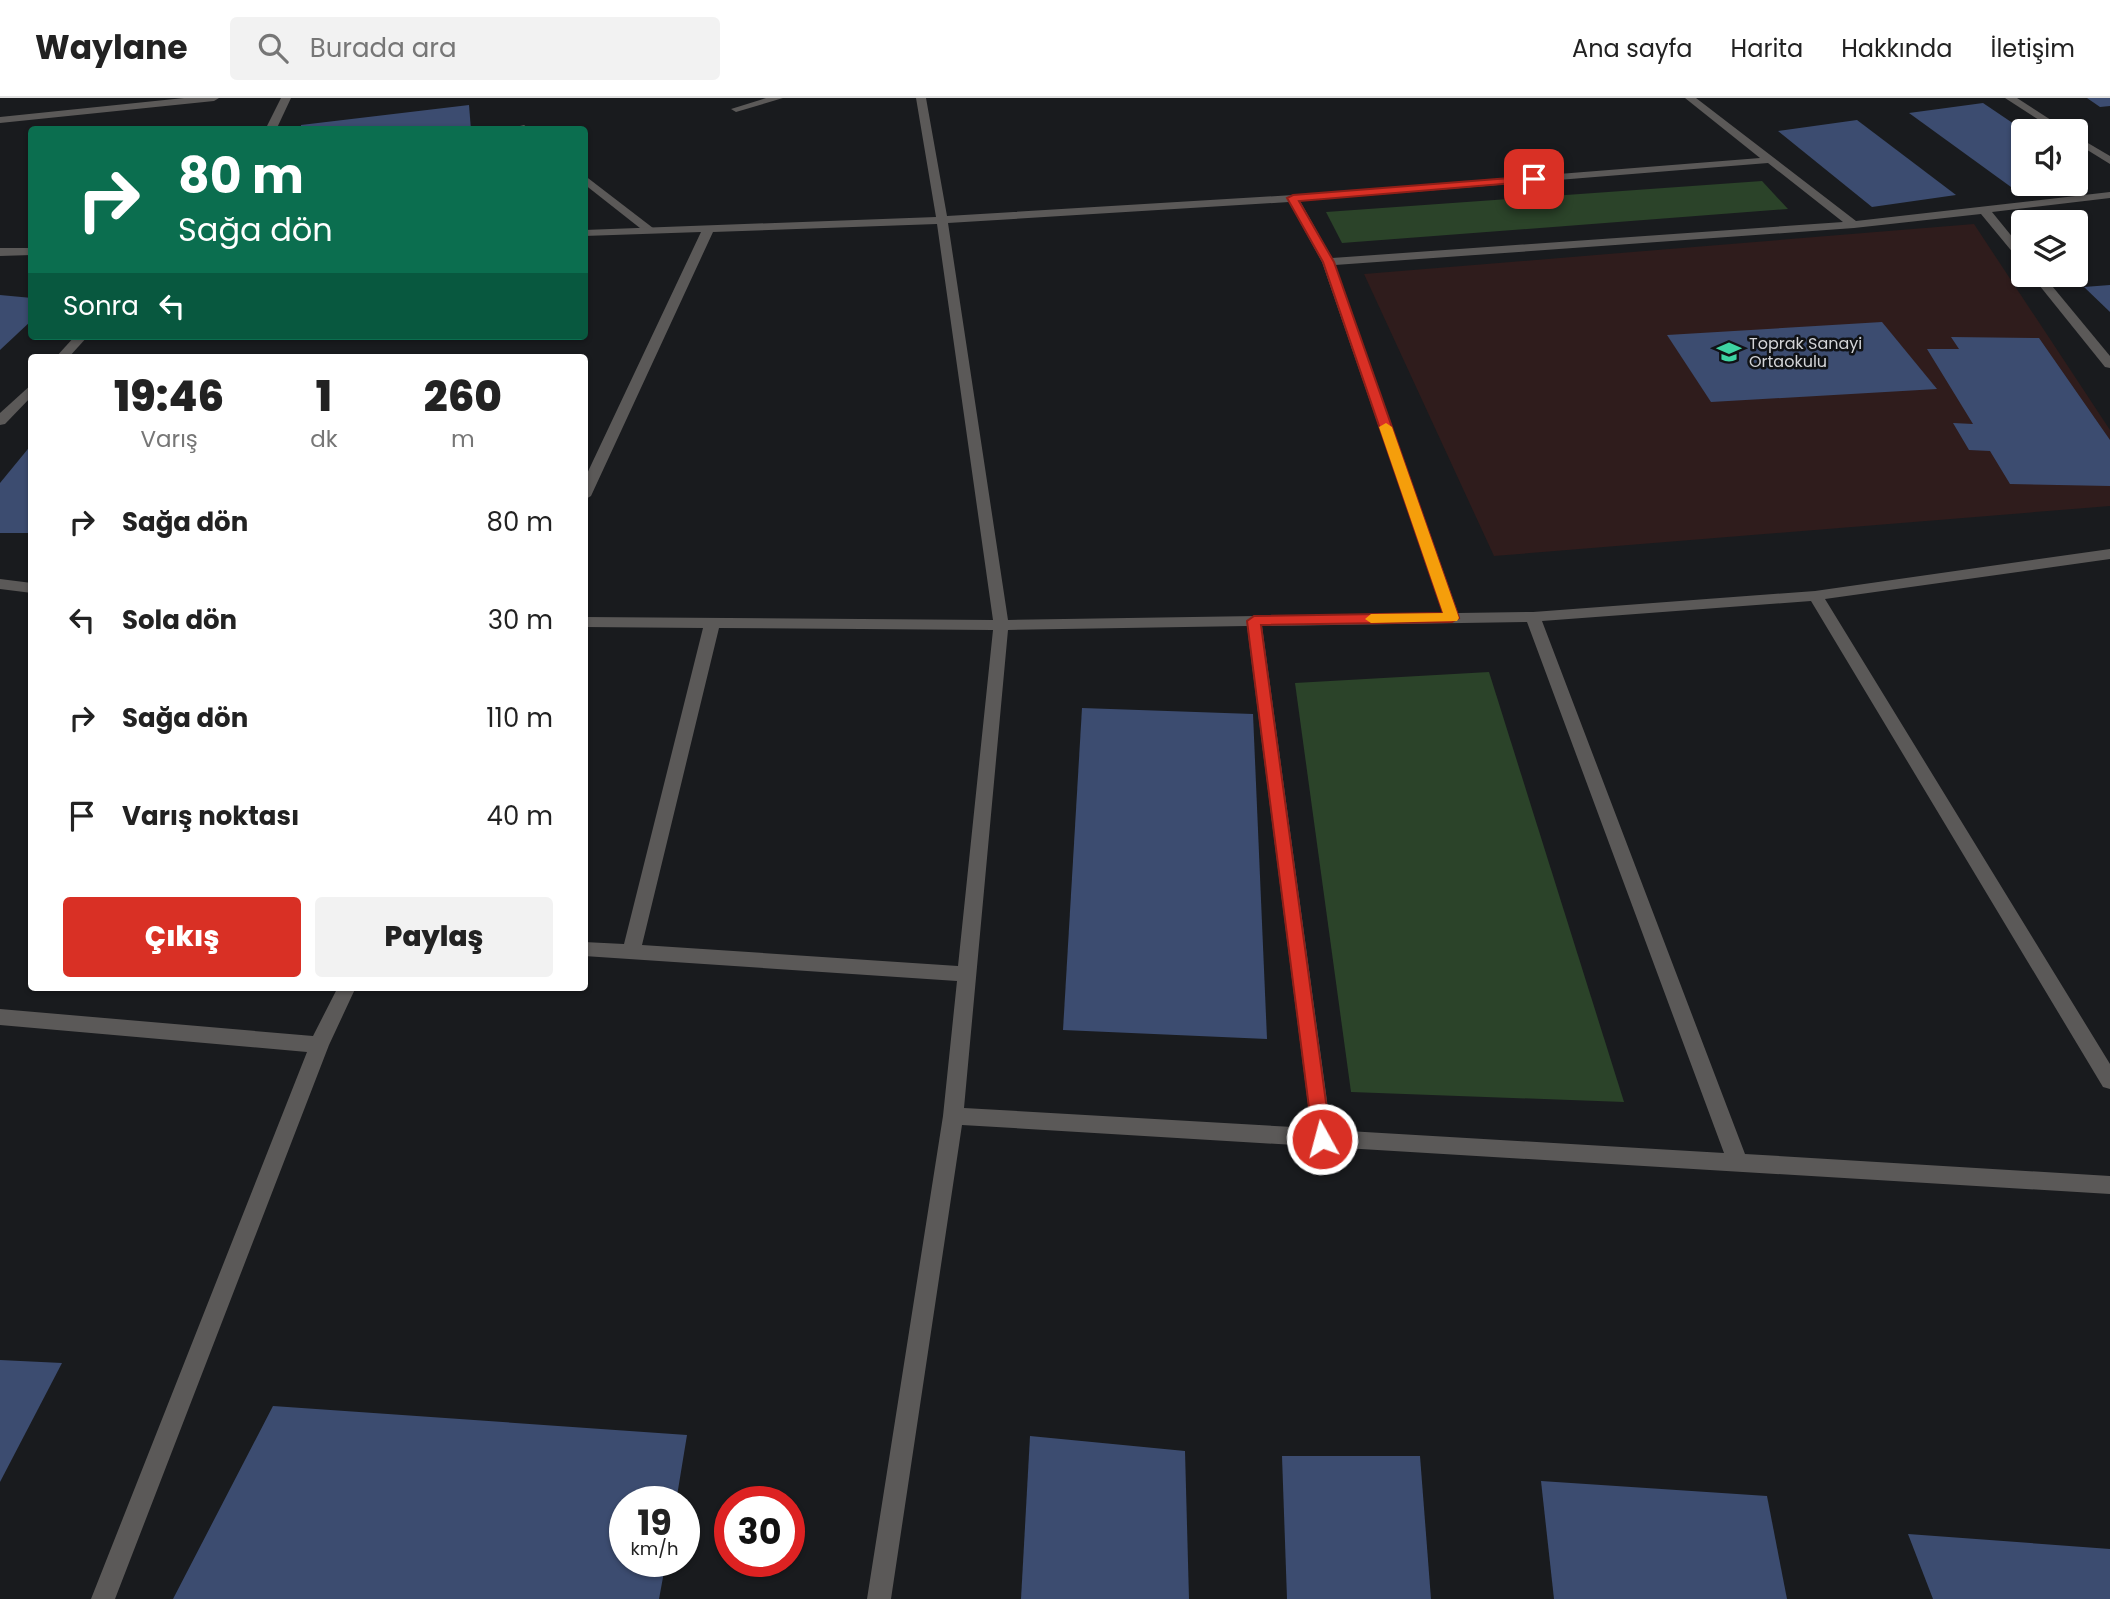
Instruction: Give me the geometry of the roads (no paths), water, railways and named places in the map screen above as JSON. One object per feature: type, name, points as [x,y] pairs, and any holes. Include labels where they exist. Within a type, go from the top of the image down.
[{"type":"street","points":[[0,120],[214,98]]},
{"type":"street","points":[[272,126],[286,98]]},
{"type":"street","points":[[736,109],[778,98]]},
{"type":"street","points":[[879,1599],[953,1116],[1001,625],[942,220],[921,98]]},
{"type":"street","points":[[1690,98],[1854,225]]},
{"type":"street","points":[[2010,98],[2044,119]]},
{"type":"street","points":[[2088,147],[2110,161]]},
{"type":"street","points":[[588,233],[942,220],[1293,198],[1770,160]]},
{"type":"street","points":[[588,181],[649,230]]},
{"type":"street","points":[[1328,262],[1854,225],[2110,195]]},
{"type":"street","points":[[1293,198],[1328,262],[1452,618]]},
{"type":"street","points":[[1984,211],[2011,244]]},
{"type":"street","points":[[588,487],[709,228]]},
{"type":"street","points":[[0,252],[28,251]]},
{"type":"street","points":[[2047,287],[2110,364]]},
{"type":"street","points":[[65,354],[78,340]]},
{"type":"street","points":[[0,421],[28,392]]},
{"type":"street","points":[[588,622],[1001,625],[1533,617],[1815,596],[2110,554]]},
{"type":"street","points":[[0,584],[28,588]]},
{"type":"street","points":[[1815,596],[2107,1070]]},
{"type":"street","points":[[1533,617],[1738,1163]]},
{"type":"street","points":[[1254,621],[1322,1139]]},
{"type":"street","points":[[631,952],[712,624]]},
{"type":"street","points":[[588,949],[967,974]]},
{"type":"street","points":[[103,1599],[319,1045],[345,991]]},
{"type":"street","points":[[0,1017],[319,1045]]},
{"type":"street","points":[[953,1116],[2110,1185]]},
{"type":"place","name":"Toprak Sanayi Ortaokulu","points":[[1729,352]]}]
